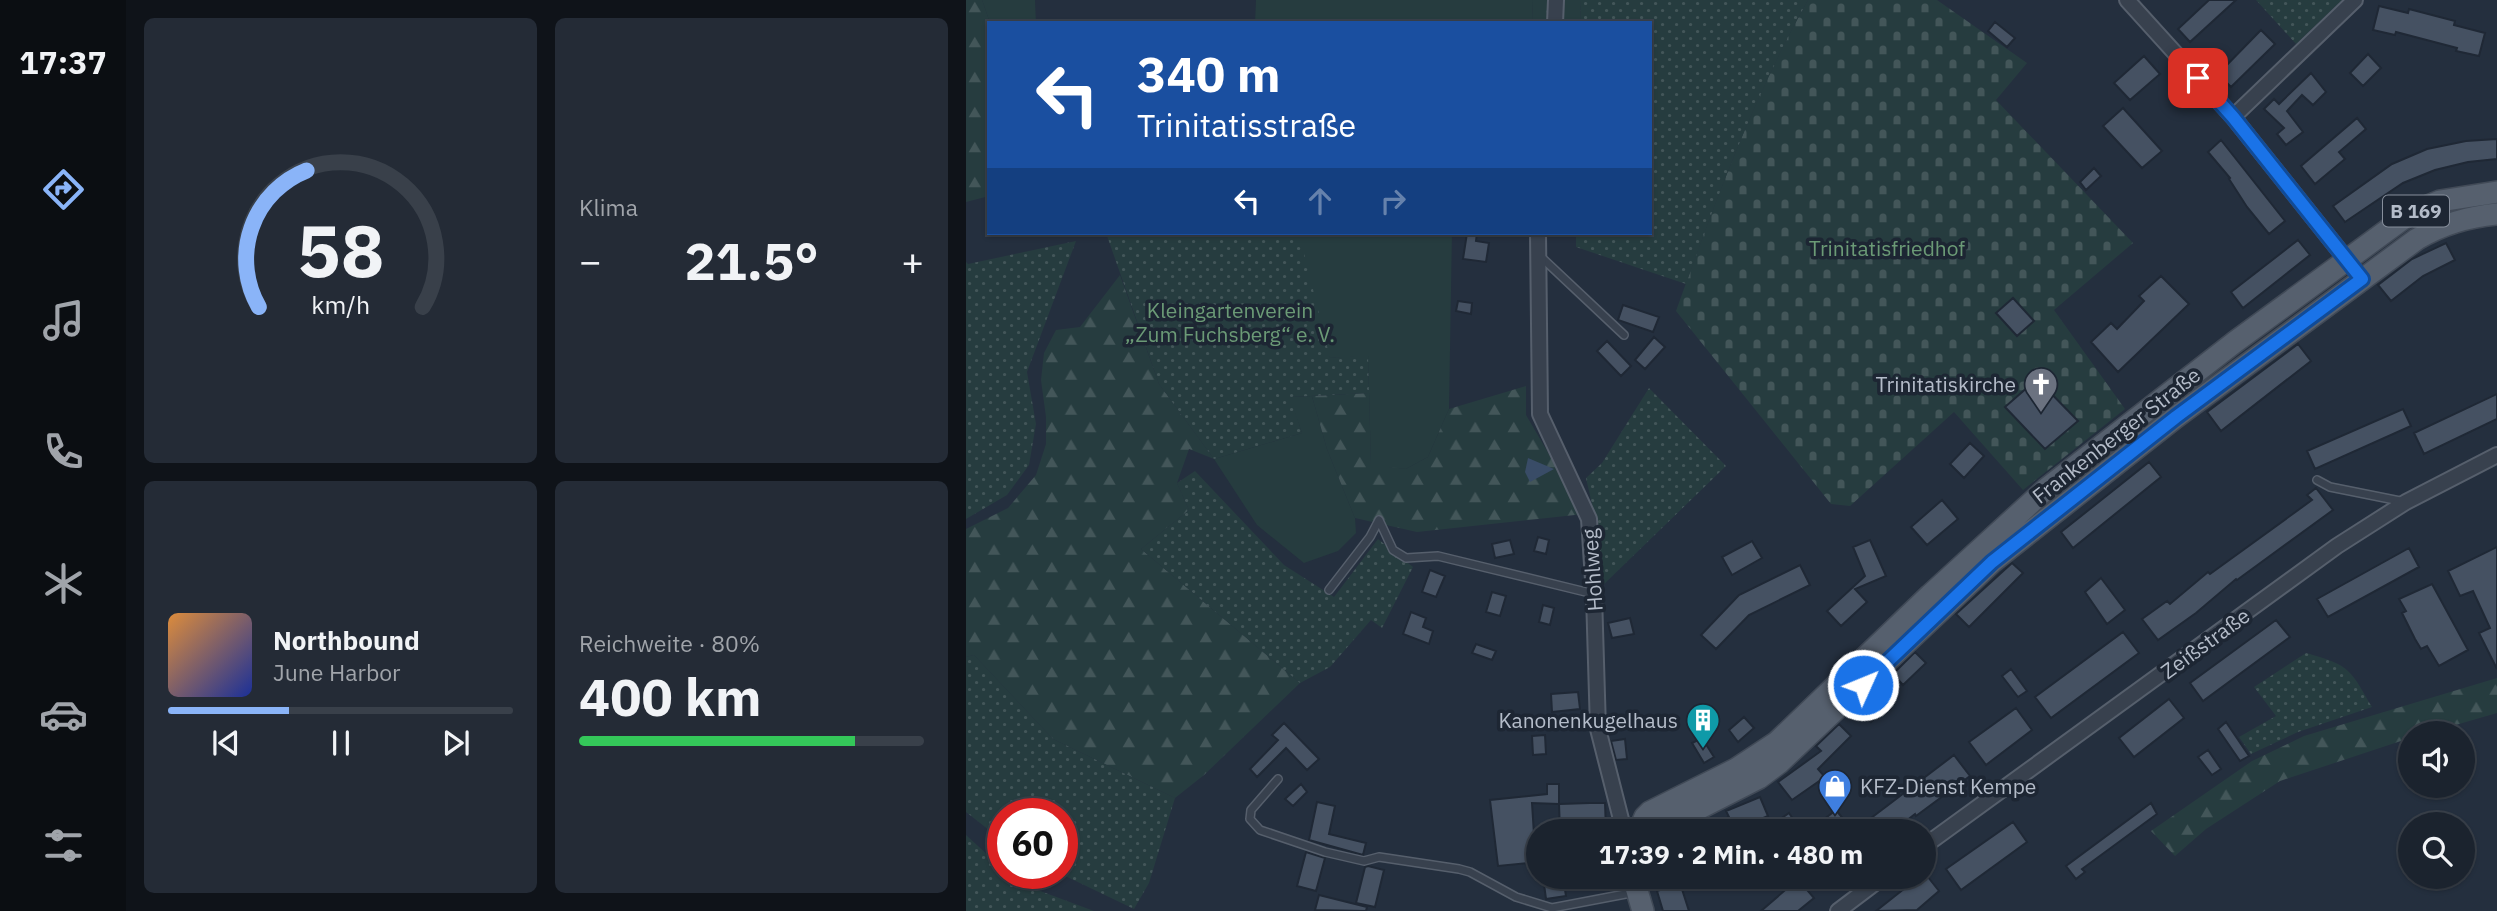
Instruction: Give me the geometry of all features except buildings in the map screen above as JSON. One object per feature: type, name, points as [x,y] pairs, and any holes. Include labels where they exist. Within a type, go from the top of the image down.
[{"type":"main road","name":"Frankenberger Straße","points":[[1643,819],[1650,812],[1736,769],[1777,742],[1930,595],[2046,489],[2145,410],[2347,260],[2411,213],[2440,201],[2497,192]]},
{"type":"main road","name":"Frankenberger Straße","points":[[1679,819],[1759,778],[1779,764],[1992,562],[2176,417],[2362,279],[2431,231],[2457,221],[2497,214]]},
{"type":"street","points":[[1555,21],[1556,0]]},
{"type":"street","points":[[2127,0],[2233,117],[2362,279]]},
{"type":"street","points":[[2233,117],[2355,0]]},
{"type":"street","name":"Hohlweg","points":[[1538,235],[1540,414],[1589,519],[1598,729],[1621,819]]},
{"type":"street","name":"Zeißstraße","points":[[1936,838],[2337,546],[2406,502],[2497,456]]},
{"type":"street","points":[[1838,911],[1867,889]]},
{"type":"lane","points":[[1537,253],[1624,335]]},
{"type":"lane","points":[[2316,480],[2330,487],[2406,502]]},
{"type":"lane","points":[[1329,590],[1370,537],[1379,520],[1393,550],[1406,558],[1438,556],[1594,594]]},
{"type":"lane","points":[[1278,779],[1251,810],[1250,819],[1260,830],[1290,842],[1364,861],[1379,857],[1459,869],[1470,872],[1516,897],[1552,908],[1637,893]]},
{"type":"green space","points":[[966,0],[982,0],[989,21],[987,21],[987,197],[966,202]]},
{"type":"green space","points":[[982,0],[1035,0],[1036,21],[989,21]]},
{"type":"green space","points":[[1256,0],[1533,0],[1532,21],[1255,21]]},
{"type":"green space","points":[[1533,0],[1581,0],[1580,21],[1532,21]]},
{"type":"green space","points":[[1581,0],[1808,0],[1772,69],[1741,139],[1686,284],[1576,247],[1576,235],[1652,235],[1652,21],[1580,21]]},
{"type":"green space","name":"Trinitatisfriedhof","points":[[1808,0],[1937,0],[2027,63],[1996,100],[2133,243],[2054,310],[2125,409],[2023,490],[1954,412],[1850,506],[1831,504],[1676,311],[1752,114]]},
{"type":"green space","points":[[2256,0],[2342,0],[2296,44]]},
{"type":"green space","name":"Kleingartenverein „Zum Fuchsberg“ e. V.","points":[[1107,235],[1299,235],[1330,358],[1368,355],[1369,393],[1290,397],[1302,433],[1214,459],[1159,384]]},
{"type":"green space","points":[[1272,235],[1452,235],[1449,409],[1428,457],[1406,469],[1371,466],[1368,356],[1330,358]]},
{"type":"green space","points":[[1076,241],[1027,372],[1036,424],[1029,465],[1007,495],[966,519],[966,262],[968,264]]},
{"type":"green space","points":[[1120,275],[1159,384],[1214,459],[1189,449],[1177,483],[1189,510],[1141,549],[1300,683],[1204,775],[1175,798],[1053,739],[974,655],[966,657],[966,529],[1008,508],[1036,475],[1046,444],[1046,417],[1041,380],[1044,353],[1056,330],[1080,327]]},
{"type":"green space","points":[[1526,386],[1526,415],[1584,514],[1417,532],[1355,518],[1327,449],[1312,396],[1369,393],[1371,465],[1406,469],[1428,457],[1449,409]]},
{"type":"green space","points":[[1649,388],[1726,466],[1601,587],[1598,530],[1586,478],[1602,463]]},
{"type":"green space","points":[[1312,396],[1327,449],[1355,518],[1356,533],[1338,551],[1304,563],[1257,525],[1214,459],[1302,433],[1289,397]]},
{"type":"green space","points":[[1195,471],[1284,565],[1334,597],[1378,539],[1413,567],[1382,628],[1371,620],[1330,667],[1300,683],[1141,549],[1189,510],[1177,483]]},
{"type":"green space","points":[[2306,653],[2332,661],[2347,670],[2359,684],[2372,707],[2298,732],[2251,754],[2239,737],[2276,716],[2254,687]]},
{"type":"green space","points":[[974,655],[1053,739],[1175,798],[1149,883],[1134,909],[1078,882],[1078,798],[987,798],[987,828],[966,812],[966,657]]},
{"type":"green space","points":[[2497,678],[2497,713],[2469,721],[2398,721],[2398,742],[2280,781],[2206,829],[2175,856],[2151,831],[2252,761],[2304,736]]},
{"type":"green space","points":[[966,835],[987,854],[987,889],[1035,889],[1094,911],[966,911]]},
{"type":"water","points":[[1528,458],[1554,469],[1530,482],[1525,472]]},
{"type":"place","name":"Trinitatiskirche","points":[[2041,414]]},
{"type":"place","name":"Kanonenkugelhaus","points":[[1703,750]]},
{"type":"place","name":"KFZ-Dienst Kempe","points":[[1835,816]]},
{"type":"route","points":[[1863,685],[1992,562],[2176,417],[2362,279],[2233,117],[2198,78]]}]
